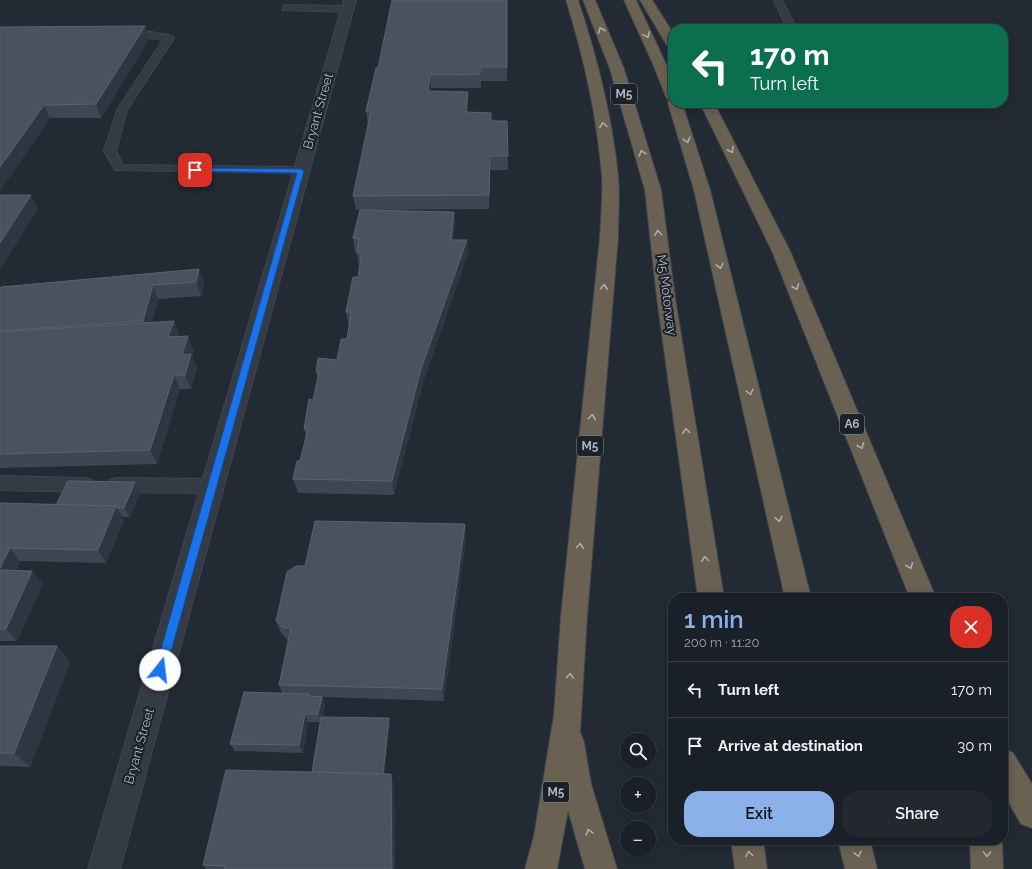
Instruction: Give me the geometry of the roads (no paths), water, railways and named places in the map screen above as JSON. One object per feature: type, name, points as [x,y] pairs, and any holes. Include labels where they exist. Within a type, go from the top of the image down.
[{"type":"highway","name":"M5","points":[[541,869],[549,836],[568,715],[574,616],[609,237],[610,177],[597,91],[583,31],[572,0]]},
{"type":"highway","name":"M5 Motorway","points":[[589,0],[616,69],[653,190],[666,298],[710,593]]},
{"type":"highway","points":[[630,0],[668,84]]},
{"type":"highway","points":[[646,0],[668,36]]},
{"type":"highway","points":[[677,108],[702,190],[797,593]]},
{"type":"highway","name":"A6","points":[[710,108],[781,251],[921,593]]},
{"type":"highway","points":[[568,715],[576,784],[601,869]]},
{"type":"highway","points":[[1008,772],[1032,813]]},
{"type":"highway","points":[[748,845],[751,869]]},
{"type":"highway","points":[[855,845],[861,869]]},
{"type":"highway","points":[[986,845],[987,869]]},
{"type":"street","name":"Bryant Street","points":[[104,869],[349,4]]},
{"type":"lane","points":[[778,0],[790,24]]},
{"type":"lane","points":[[286,8],[349,4]]},
{"type":"lane","points":[[111,31],[135,32],[169,38],[122,110],[110,151],[119,168],[301,171]]},
{"type":"lane","points":[[0,483],[212,486]]}]
